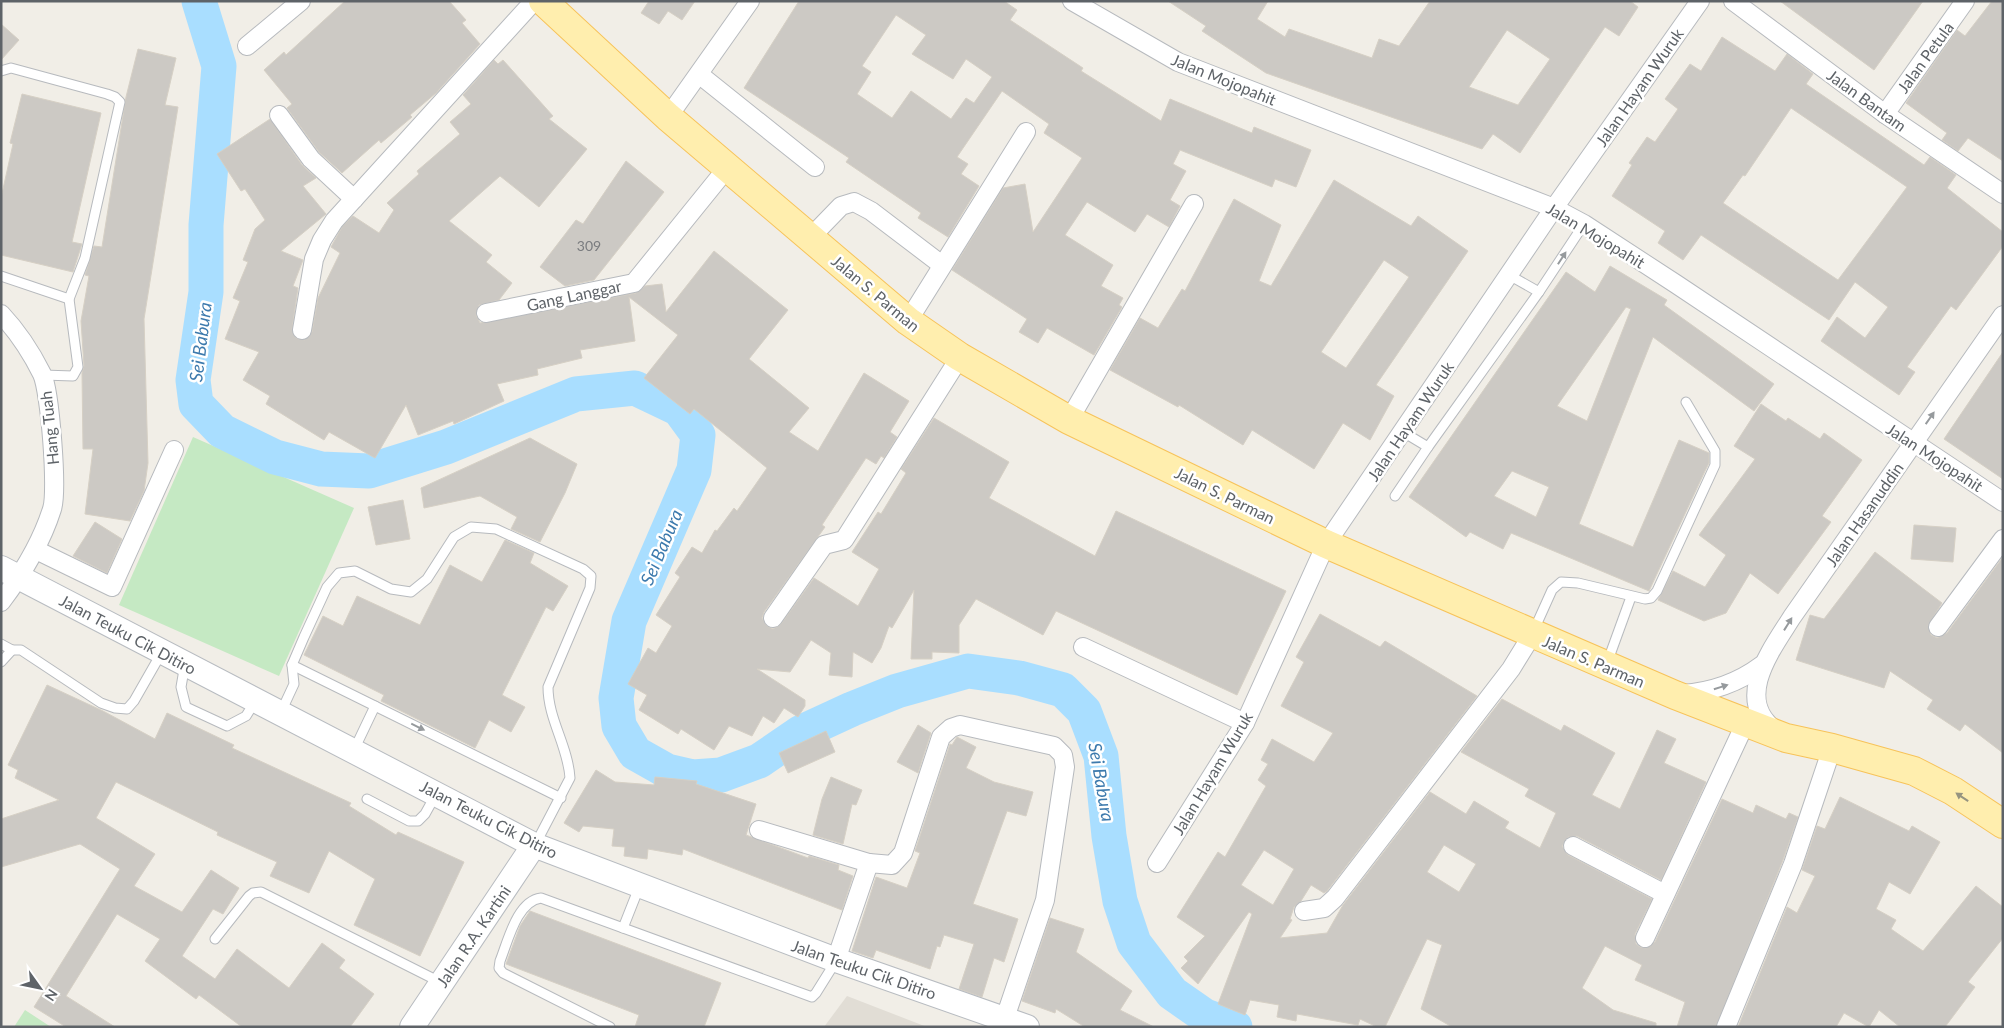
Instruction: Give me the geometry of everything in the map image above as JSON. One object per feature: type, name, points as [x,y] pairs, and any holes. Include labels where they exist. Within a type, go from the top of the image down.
[{"type":"main road","name":"Jalan S. Parman","points":[[543,1],[668,117],[908,321],[960,357],[1070,420],[1326,544],[1532,635],[1745,724],[1786,738],[1832,748],[1914,771],[1953,791],[2003,824]]},
{"type":"street","points":[[248,46],[301,1]]},
{"type":"street","points":[[302,330],[314,259],[322,240],[334,221],[534,1]]},
{"type":"street","points":[[668,117],[700,75],[750,1]]},
{"type":"street","name":"Jalan Mojopahit","points":[[1072,1],[1178,62],[1554,208],[1584,224],[2003,502]]},
{"type":"street","name":"Jalan Hayam Wuruk","points":[[1157,862],[1246,723],[1326,544],[1554,208],[1700,1]]},
{"type":"street","name":"Jalan Bantam","points":[[1734,1],[1885,114],[2003,194]]},
{"type":"street","name":"Jalan Petula","points":[[1885,114],[1965,1]]},
{"type":"street","points":[[700,75],[815,167]]},
{"type":"street","points":[[279,115],[311,159],[354,198]]},
{"type":"street","points":[[908,321],[1026,132]]},
{"type":"street","name":"Gang Langgar","points":[[486,313],[634,283],[727,168]]},
{"type":"street","points":[[810,238],[841,206],[854,202],[871,210],[942,265]]},
{"type":"street","points":[[1070,420],[1194,204]]},
{"type":"street","name":"Hang Tuah","points":[[1,314],[13,328],[43,375],[53,440],[53,507],[36,550],[11,572],[1,602]]},
{"type":"street","name":"Jalan Hasanuddin","points":[[1676,695],[1701,693],[1724,686],[1745,678],[1762,665],[1792,617],[2003,315]]},
{"type":"street","points":[[773,618],[824,545],[844,539],[960,357]]},
{"type":"street","points":[[36,550],[112,587],[174,450]]},
{"type":"street","points":[[1938,627],[2003,539]]},
{"type":"street","name":"Jalan Teuku Cik Ditiro","points":[[11,572],[185,664],[437,792],[534,845],[836,960],[1027,1027]]},
{"type":"street","points":[[1304,911],[1324,908],[1335,898],[1511,669],[1532,635]]},
{"type":"street","points":[[1083,647],[1246,723]]},
{"type":"street","name":"Jalan Hasanuddin","points":[[1762,665],[1756,700],[1760,714],[1769,725],[1786,738]]},
{"type":"street","points":[[1645,938],[1745,724]]},
{"type":"street","points":[[759,830],[869,863],[892,865],[903,853],[941,738],[950,728],[960,725],[1054,746],[1063,755],[1065,767],[1044,900],[1005,1018]]},
{"type":"street","points":[[1726,1027],[1793,864],[1832,748]]},
{"type":"street","name":"Jalan R.A. Kartini","points":[[412,1027],[534,845]]},
{"type":"street","points":[[1572,846],[1665,894]]},
{"type":"street","points":[[836,960],[869,863]]},
{"type":"lane","points":[[1,71],[11,68],[107,94],[115,97],[120,102],[85,258],[69,299],[78,367],[73,376],[43,375]]},
{"type":"lane","points":[[1395,496],[1539,292],[1584,224]]},
{"type":"lane","points":[[1509,275],[1539,292]]},
{"type":"lane","points":[[1,276],[69,299]]},
{"type":"lane","points":[[1532,635],[1552,590],[1561,582],[1578,583],[1631,597],[1651,598],[1657,591],[1715,465],[1714,451],[1686,402]]},
{"type":"lane","points":[[1403,432],[1428,447]]},
{"type":"lane","points":[[280,713],[294,684],[292,665],[327,587],[339,573],[355,571],[391,589],[411,592],[427,579],[454,537],[471,527],[496,529],[583,569],[591,576],[590,588],[548,687],[548,703],[569,766],[570,778],[561,798],[534,845]]},
{"type":"lane","points":[[1606,665],[1631,597]]},
{"type":"lane","points":[[1,644],[12,650],[21,650],[101,703],[115,708],[127,709],[134,701],[162,652]]},
{"type":"lane","points":[[1,662],[12,650]]},
{"type":"lane","points":[[185,664],[181,687],[186,707],[227,726],[246,716],[256,700]]},
{"type":"lane","points":[[292,665],[561,798]]},
{"type":"lane","points":[[354,750],[375,706]]},
{"type":"lane","points":[[367,799],[409,821],[418,821],[426,814],[437,792]]},
{"type":"lane","points":[[623,928],[640,885]]},
{"type":"lane","points":[[215,939],[249,896],[253,893],[261,892],[442,983]]},
{"type":"lane","points":[[610,1027],[503,973],[499,968],[500,961],[517,920],[527,903],[533,899],[541,898],[812,997],[836,960]]},
{"type":"shaded area","points":[[847,996],[927,1027],[824,1027]]},
{"type":"green space","points":[[193,437],[354,508],[279,676],[119,605]]},
{"type":"green space","points":[[25,1010],[51,1027],[14,1027]]},
{"type":"building","points":[[345,1],[449,1],[466,20],[462,23],[480,44],[436,93],[410,115],[412,117],[381,143],[379,140],[342,173],[319,152],[287,108],[292,104],[264,70],[284,52],[286,55]]},
{"type":"building","points":[[649,1],[695,1],[682,20],[668,11],[659,24],[641,13]]},
{"type":"building","points":[[799,1],[1004,1],[1017,10],[1010,20],[1083,68],[1081,71],[1161,121],[1170,99],[1252,133],[1254,127],[1311,150],[1296,187],[1275,179],[1272,187],[1180,150],[1173,164],[1186,171],[1170,200],[1180,206],[1169,227],[1147,214],[1135,232],[1087,202],[1065,235],[1113,265],[1101,286],[1123,298],[1119,305],[1122,307],[1094,355],[1047,328],[1038,343],[1019,332],[1027,319],[952,270],[1003,188],[1025,184],[1033,232],[1082,158],[1044,133],[1049,124],[1002,91],[957,157],[968,164],[961,174],[979,186],[948,237],[918,218],[921,213],[846,162],[849,158],[744,88]],"holes":[[[896,15],[926,35],[912,54],[953,79],[966,59],[992,77],[974,103],[966,98],[951,119],[911,91],[892,118],[857,94],[871,72],[862,66]]]},
{"type":"building","points":[[1168,1],[1268,1],[1257,19],[1285,37],[1289,29],[1372,58],[1379,39],[1399,46],[1430,1],[1630,1],[1638,7],[1619,36],[1605,27],[1520,153],[1493,134],[1482,149],[1266,73],[1202,31],[1206,26]],"holes":[[[1507,30],[1550,59],[1518,105],[1469,87]]]},
{"type":"building","points":[[1780,1],[1923,1],[1874,70]]},
{"type":"building","points":[[1992,1],[2003,1],[2003,161],[1968,138],[1958,151],[1942,140],[1947,133],[1906,103],[1957,30],[1965,36]]},
{"type":"building","points":[[1,24],[19,40],[1,60]]},
{"type":"building","points":[[1722,37],[1775,71],[1787,54],[1813,74],[1806,84],[1924,165],[1930,157],[1956,175],[1947,188],[2003,232],[2003,246],[1956,310],[1951,306],[1907,367],[1915,372],[1899,395],[1821,341],[1837,317],[1865,338],[1888,307],[1855,282],[1829,320],[1701,235],[1683,260],[1658,243],[1665,231],[1612,196],[1632,165],[1629,163],[1647,137],[1655,142],[1678,109],[1665,99],[1690,64],[1701,71]],"holes":[[[1791,108],[1907,187],[1838,280],[1723,203],[1743,175],[1745,176]]]},
{"type":"building","points":[[138,49],[176,58],[165,105],[178,107],[144,319],[148,463],[144,491],[130,521],[85,514],[93,449],[83,449],[82,373],[84,366],[81,321],[89,276],[85,275],[94,246],[102,247],[126,97]]},
{"type":"building","points":[[494,60],[498,64],[503,60],[553,116],[549,119],[587,149],[539,207],[500,176],[449,221],[492,255],[486,262],[512,283],[499,300],[479,305],[476,315],[480,323],[636,293],[645,286],[662,284],[666,312],[714,251],[788,310],[749,359],[809,408],[789,432],[818,451],[864,373],[909,401],[890,432],[897,437],[884,458],[881,456],[876,464],[866,458],[822,525],[825,527],[764,612],[762,618],[767,626],[773,629],[781,624],[814,578],[858,606],[879,569],[852,552],[878,512],[881,514],[906,473],[901,469],[934,418],[1009,462],[989,498],[1095,556],[1116,511],[1286,591],[1237,695],[1056,611],[1043,635],[976,599],[959,625],[959,653],[932,652],[932,659],[911,659],[914,590],[892,628],[889,626],[881,648],[872,663],[853,652],[852,677],[829,675],[831,653],[811,640],[790,672],[757,669],[805,700],[805,706],[798,717],[784,708],[774,723],[763,716],[752,736],[729,726],[714,750],[681,729],[678,734],[639,710],[647,695],[628,684],[648,648],[656,653],[672,626],[656,615],[680,577],[675,573],[692,547],[702,553],[715,530],[717,531],[734,508],[737,511],[767,468],[694,409],[690,414],[644,378],[678,335],[629,297],[635,341],[580,350],[582,358],[537,369],[538,375],[497,384],[504,401],[454,424],[453,421],[418,435],[406,405],[375,458],[329,432],[324,440],[266,404],[270,396],[243,380],[259,352],[225,339],[240,301],[233,298],[248,262],[243,260],[255,229],[265,220],[245,189],[241,191],[217,154],[270,119],[302,165],[316,178],[303,186],[326,214],[281,251],[303,260],[293,286],[298,288],[292,329],[296,338],[305,340],[312,332],[318,298],[340,253],[331,247],[342,227],[353,216],[379,233],[394,210],[387,203],[419,174],[417,171],[460,134],[450,122],[471,104],[463,95]]},
{"type":"building","points":[[22,94],[101,113],[72,242],[82,244],[73,272],[1,255],[1,198],[13,144],[10,143]]},
{"type":"building","points":[[626,161],[664,192],[594,280],[565,286],[540,267],[576,220],[583,224]]},
{"type":"building","points":[[1334,180],[1411,226],[1418,216],[1468,251],[1376,385],[1394,396],[1370,440],[1343,423],[1314,469],[1252,430],[1243,445],[1179,405],[1178,407],[1110,370],[1140,318],[1158,328],[1182,289],[1185,291],[1234,199],[1281,225],[1259,281],[1271,286]],"holes":[[[1384,260],[1409,277],[1346,368],[1321,352]]]},
{"type":"building","points":[[1610,266],[1667,300],[1664,305],[1774,384],[1754,411],[1653,337],[1579,524],[1633,547],[1679,440],[1709,453],[1709,463],[1649,591],[1511,533],[1503,549],[1470,532],[1466,537],[1409,497],[1566,272],[1595,292]],"holes":[[[1626,307],[1631,309],[1587,421],[1557,406]],[[1512,471],[1549,487],[1536,517],[1494,496]]]},
{"type":"building","points":[[2003,352],[2003,479],[1944,439]]},
{"type":"building","points":[[1761,404],[1786,421],[1788,418],[1820,439],[1824,433],[1862,460],[1822,516],[1831,522],[1778,594],[1750,573],[1726,613],[1704,621],[1658,600],[1673,571],[1705,587],[1726,555],[1699,535],[1755,459],[1734,446]]},
{"type":"building","points":[[530,438],[577,464],[565,493],[540,542],[511,529],[517,517],[480,496],[424,508],[421,488]]},
{"type":"building","points":[[403,500],[410,539],[376,545],[368,507]]},
{"type":"building","points":[[95,522],[122,539],[107,573],[73,556]]},
{"type":"building","points":[[1914,525],[1956,528],[1953,562],[1911,559]]},
{"type":"building","points":[[505,540],[534,553],[530,563],[568,586],[553,611],[546,607],[502,695],[525,707],[511,732],[489,720],[475,748],[381,701],[384,695],[304,655],[323,616],[343,626],[357,596],[420,625],[450,565],[482,582]]},
{"type":"building","points":[[1875,552],[1942,603],[1928,625],[1931,635],[1937,638],[1947,633],[2003,557],[2003,753],[1965,724],[1960,731],[1927,709],[1933,700],[1890,671],[1884,688],[1796,660],[1810,615],[1824,619]]},
{"type":"building","points":[[1320,614],[1380,647],[1385,641],[1477,696],[1327,891],[1324,893],[1311,885],[1301,901],[1294,907],[1290,919],[1292,920],[1280,938],[1327,933],[1343,905],[1430,792],[1466,814],[1474,801],[1509,822],[1505,828],[1540,848],[1556,813],[1525,796],[1529,789],[1461,752],[1502,699],[1561,731],[1564,725],[1615,753],[1592,795],[1620,809],[1657,730],[1676,739],[1664,763],[1706,782],[1661,880],[1577,836],[1568,837],[1562,846],[1568,855],[1652,899],[1635,934],[1636,944],[1640,947],[1646,948],[1655,942],[1722,799],[1753,813],[1756,805],[1786,819],[1789,813],[1798,817],[1783,860],[1716,1027],[1677,1027],[1685,1002],[1635,980],[1642,965],[1605,946],[1582,988],[1613,1010],[1656,1023],[1656,1027],[1452,1027],[1421,1009],[1442,945],[1427,939],[1385,1027],[1377,1027],[1360,1019],[1358,1025],[1297,1014],[1296,1021],[1277,1017],[1279,1005],[1250,1000],[1245,1015],[1218,1004],[1252,914],[1249,912],[1198,984],[1181,968],[1188,961],[1184,957],[1205,936],[1177,917],[1218,852],[1225,857],[1266,786],[1258,780],[1268,764],[1261,760],[1272,739],[1314,762],[1333,733],[1281,706],[1304,662],[1296,657]],"holes":[[[1444,845],[1476,864],[1459,892],[1427,872]],[[1264,850],[1294,869],[1273,905],[1241,885]]]},
{"type":"building","points":[[47,685],[103,711],[155,739],[167,713],[234,745],[232,748],[351,803],[349,806],[396,835],[398,832],[464,862],[420,956],[354,925],[375,879],[329,851],[309,893],[270,876],[277,862],[217,835],[218,832],[116,782],[96,818],[155,854],[134,886],[182,912],[211,870],[239,888],[223,914],[213,909],[182,956],[215,979],[237,949],[289,988],[322,943],[345,960],[339,968],[374,994],[350,1027],[242,1027],[199,995],[196,999],[145,961],[160,939],[117,914],[66,996],[115,1027],[66,1027],[34,1007],[120,869],[80,844],[1,867],[1,819],[59,800],[15,778],[18,770],[8,765]]},
{"type":"building","points":[[918,725],[931,733],[918,773],[897,762]]},
{"type":"building","points":[[826,731],[835,752],[788,773],[779,753]]},
{"type":"building","points":[[957,737],[976,747],[966,768],[994,782],[1033,792],[1026,816],[1007,811],[973,904],[1018,919],[1004,962],[994,958],[982,997],[959,989],[974,944],[944,935],[940,947],[937,946],[930,969],[876,950],[873,958],[852,951],[876,877],[907,888],[920,853],[915,851],[950,744],[952,745]]},
{"type":"building","points":[[596,770],[615,782],[654,785],[655,777],[697,781],[696,784],[756,804],[746,835],[808,858],[809,856],[839,865],[838,870],[853,876],[842,910],[683,849],[682,855],[648,849],[647,859],[624,856],[625,847],[612,846],[614,829],[583,826],[579,832],[564,823]]},
{"type":"building","points":[[831,777],[862,790],[856,805],[852,804],[843,844],[813,835],[822,799]]},
{"type":"building","points":[[1840,797],[1909,831],[1912,826],[1940,842],[1910,894],[1889,882],[1876,909],[1896,920],[1891,929],[1923,951],[1976,886],[2003,907],[2003,938],[1968,982],[1975,987],[1945,1027],[1900,1027],[1879,1010],[1869,1027],[1844,1013],[1836,1027],[1738,1027],[1787,907],[1797,913],[1815,876],[1802,870],[1817,826],[1825,829]]},
{"type":"building","points":[[530,911],[721,983],[704,1027],[635,1027],[639,1015],[506,964],[520,926]]},
{"type":"building","points":[[1050,918],[1084,929],[1076,952],[1132,991],[1120,1010],[1154,1027],[1085,1027],[1056,1009],[1055,1013],[1022,1001]]},
{"type":"waterway","name":"Sei Babura","points":[[199,1],[219,66],[206,225],[206,292],[193,380],[196,404],[222,431],[275,457],[321,469],[369,471],[446,447],[576,394],[635,388],[679,409],[698,435],[694,470],[629,621],[616,698],[619,726],[635,753],[667,771],[693,777],[721,775],[759,761],[800,733],[852,709],[897,691],[968,671],[1019,678],[1063,690],[1084,711],[1101,756],[1109,836],[1120,901],[1134,943],[1172,993],[1205,1016],[1235,1027]]}]
